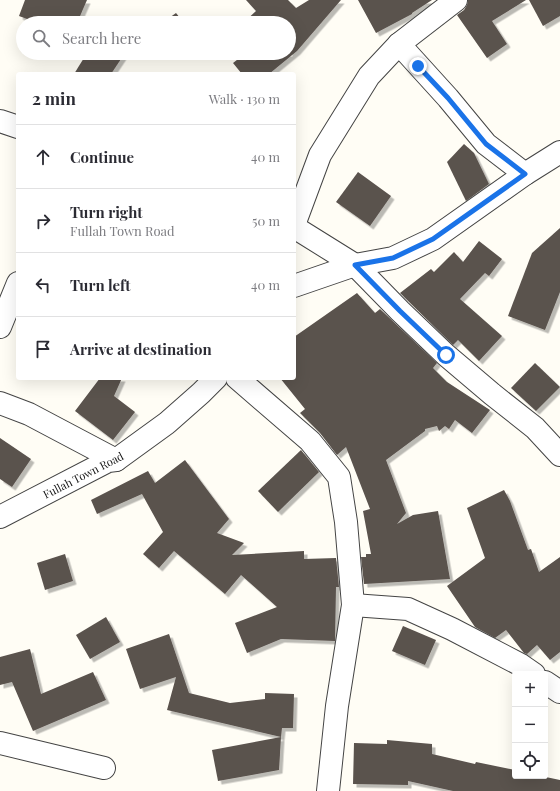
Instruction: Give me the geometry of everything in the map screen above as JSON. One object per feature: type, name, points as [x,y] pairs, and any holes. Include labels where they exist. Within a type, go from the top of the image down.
[{"type":"street","points":[[296,220],[320,154],[369,76],[399,44],[456,0]]},
{"type":"street","points":[[399,44],[448,98],[486,144],[525,174]]},
{"type":"street","points":[[0,121],[16,126]]},
{"type":"street","points":[[296,285],[355,265],[393,258],[433,239],[525,174],[560,152]]},
{"type":"street","points":[[296,227],[355,265],[446,355],[535,428],[560,455]]},
{"type":"street","points":[[0,327],[16,288]]},
{"type":"street","name":"Fullah Town Road","points":[[0,517],[108,461],[116,460],[167,423],[214,380]]},
{"type":"street","points":[[239,380],[310,441],[339,477],[346,522],[353,605],[337,706],[328,791]]},
{"type":"street","points":[[0,403],[29,414],[116,460]]},
{"type":"street","points":[[353,605],[408,609],[452,629],[530,671]]},
{"type":"street","points":[[548,684],[560,692]]},
{"type":"street","points":[[0,742],[104,768]]},
{"type":"building","points":[[25,0],[87,0],[80,16],[19,16]]},
{"type":"building","points":[[246,0],[288,0],[296,8],[309,0],[341,0],[296,52],[296,16],[251,16],[256,11]]},
{"type":"building","points":[[358,0],[432,0],[412,14],[376,33]]},
{"type":"building","points":[[468,0],[526,0],[492,21],[507,44],[487,58],[457,15],[464,10]]},
{"type":"building","points":[[529,0],[560,0],[560,16],[543,26]]},
{"type":"building","points":[[83,60],[120,60],[112,72],[75,72]]},
{"type":"building","points":[[237,60],[286,60],[271,72],[240,72],[233,63]]},
{"type":"building","points":[[464,144],[474,153],[489,184],[466,201],[447,162]]},
{"type":"building","points":[[358,172],[391,196],[370,226],[336,202]]},
{"type":"building","points":[[560,228],[560,292],[545,330],[508,316],[532,253]]},
{"type":"building","points":[[479,241],[502,259],[489,276],[485,273],[460,299],[502,336],[479,361],[458,340],[453,345],[400,293],[431,269],[434,272],[454,252],[463,262]]},
{"type":"building","points":[[357,293],[375,313],[380,309],[437,363],[433,368],[447,382],[490,410],[472,433],[455,420],[449,429],[445,426],[439,431],[437,426],[425,429],[425,431],[386,460],[406,513],[397,524],[413,515],[438,511],[450,579],[364,584],[361,557],[366,557],[366,554],[371,554],[363,511],[370,509],[346,447],[337,455],[320,433],[300,413],[305,409],[282,380],[296,380],[296,336]]},
{"type":"building","points":[[535,363],[560,387],[536,411],[511,388]]},
{"type":"building","points":[[98,380],[121,380],[114,396],[135,412],[113,440],[75,411]]},
{"type":"building","points":[[0,438],[31,459],[12,487],[0,479]]},
{"type":"building","points":[[301,450],[319,472],[278,512],[258,491]]},
{"type":"building","points":[[185,460],[229,519],[217,533],[244,543],[232,555],[304,551],[304,559],[336,558],[339,587],[336,587],[335,641],[281,639],[247,653],[235,623],[277,607],[241,575],[225,594],[174,551],[159,568],[143,554],[163,532],[142,494],[97,514],[91,500],[148,471],[155,483]]},
{"type":"building","points":[[504,490],[510,501],[528,550],[531,549],[539,572],[560,557],[560,652],[550,660],[537,645],[527,654],[524,653],[506,630],[495,638],[475,627],[447,586],[485,558],[467,508]]},
{"type":"building","points":[[65,554],[73,581],[45,590],[37,563]]},
{"type":"building","points":[[106,617],[120,642],[90,659],[76,635]]},
{"type":"building","points":[[403,626],[436,640],[425,665],[392,651]]},
{"type":"building","points":[[169,634],[189,693],[230,703],[265,699],[265,693],[294,694],[293,728],[282,728],[281,737],[167,710],[176,677],[140,689],[126,649]]},
{"type":"building","points":[[30,649],[41,694],[93,672],[106,700],[33,731],[12,682],[0,685],[0,657]]},
{"type":"building","points":[[281,737],[279,770],[218,781],[212,750]]},
{"type":"building","points":[[387,740],[432,744],[432,754],[475,764],[476,762],[512,769],[512,779],[548,779],[548,777],[560,780],[560,791],[453,791],[408,781],[408,785],[353,784],[354,743],[387,744]]},
{"type":"route","points":[[418,66],[448,98],[486,144],[525,174],[433,239],[393,258],[355,265],[446,355]]}]
